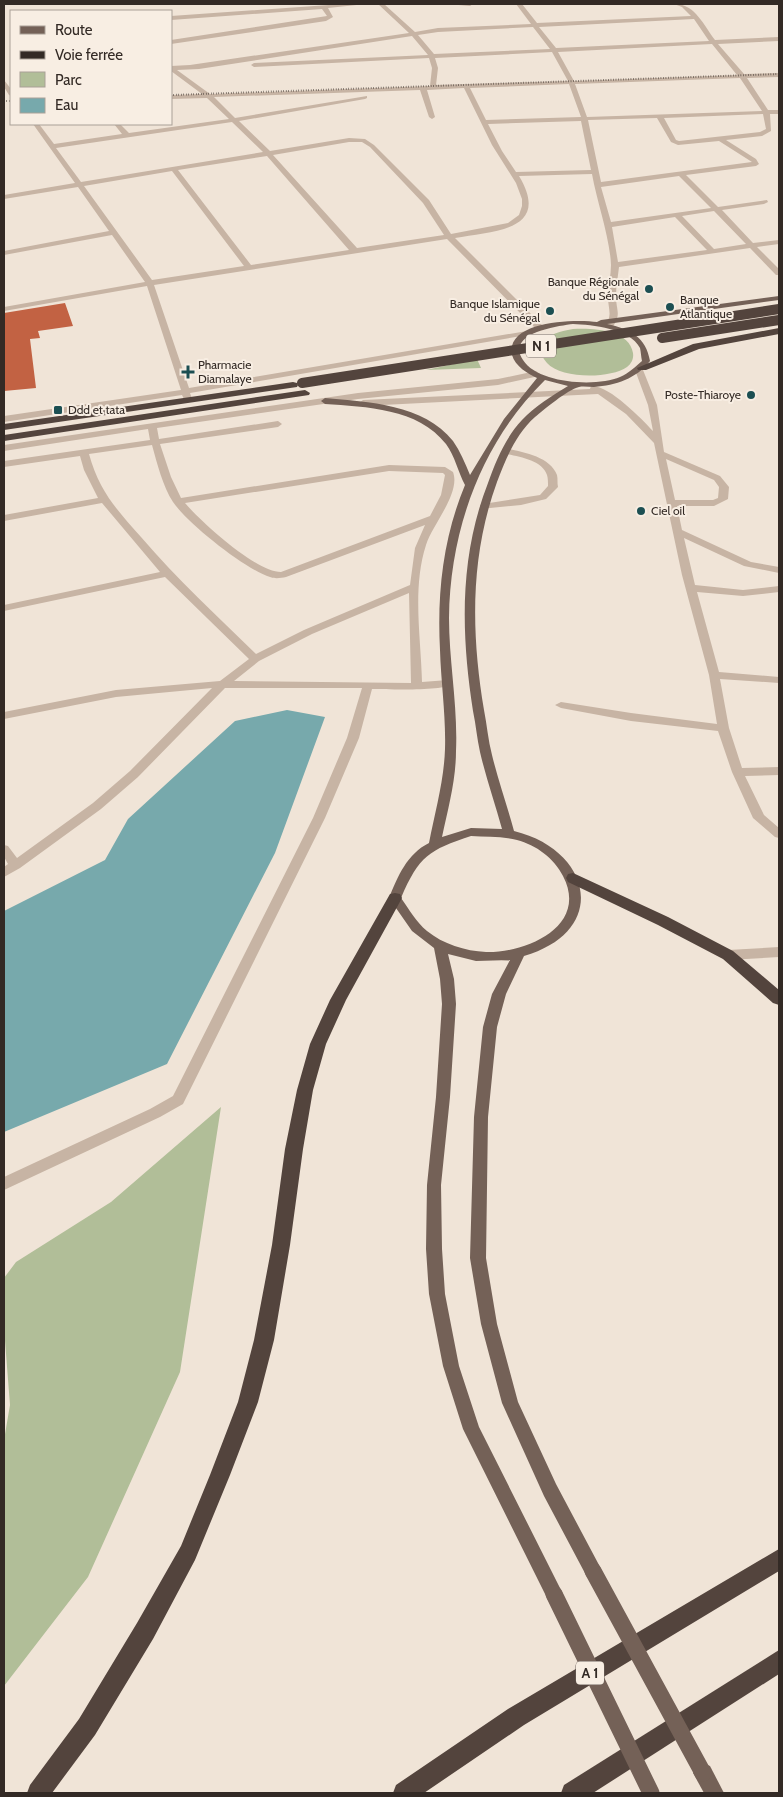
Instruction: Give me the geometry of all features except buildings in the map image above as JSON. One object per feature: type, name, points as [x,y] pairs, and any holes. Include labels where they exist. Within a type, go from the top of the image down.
[{"type":"highway","name":"N 1","points":[[304,388],[779,309]]},
{"type":"highway","name":"N 1","points":[[4,427],[188,400],[304,388],[779,320]]},
{"type":"highway","points":[[640,369],[697,346],[779,331]]},
{"type":"highway","name":"N 1","points":[[4,438],[188,400]]},
{"type":"highway","points":[[188,400],[201,419]]},
{"type":"highway","points":[[573,878],[663,921],[728,955],[778,996]]},
{"type":"highway","points":[[38,1793],[88,1727],[145,1631],[188,1554],[220,1475],[248,1402],[264,1340],[281,1245],[294,1149],[305,1090],[318,1044],[338,1000],[395,898]]},
{"type":"highway","name":"A 1","points":[[404,1793],[516,1717],[779,1559]]},
{"type":"highway","points":[[572,1793],[779,1661]]},
{"type":"main road","points":[[611,323],[631,335],[644,348],[646,361],[640,369],[626,378],[609,383],[578,384],[539,376],[524,367],[517,358],[516,349],[519,341],[527,334],[540,328],[564,323],[611,323],[779,298]]},
{"type":"main road","points":[[435,843],[450,766],[451,719],[445,650],[445,593],[450,544],[456,518],[469,484],[491,443],[539,376]]},
{"type":"main road","points":[[509,834],[486,754],[470,655],[468,608],[475,540],[483,507],[506,451],[519,430],[530,416],[578,384]]},
{"type":"main road","points":[[325,401],[358,403],[390,408],[434,428],[448,440],[456,453],[469,484]]},
{"type":"main road","points":[[470,832],[509,834],[537,843],[559,859],[573,878],[577,897],[573,915],[562,932],[543,946],[519,954],[492,957],[474,955],[440,945],[424,935],[412,924],[395,898],[404,876],[415,858],[435,843],[470,832]]},
{"type":"main road","points":[[440,945],[447,979],[448,1004],[443,1097],[434,1185],[434,1248],[437,1294],[451,1366],[471,1428],[651,1793]]},
{"type":"main road","points":[[519,954],[499,994],[490,1027],[481,1117],[478,1258],[489,1324],[510,1403],[550,1490],[714,1793]]},
{"type":"street","points":[[172,18],[292,7],[363,4]]},
{"type":"street","points":[[381,4],[413,33],[432,56],[435,70],[434,88]]},
{"type":"street","points":[[450,4],[470,4]]},
{"type":"street","points":[[519,4],[553,49],[571,83],[584,117],[615,265],[612,298],[615,311],[611,323]]},
{"type":"street","points":[[659,115],[673,141],[678,143],[722,140],[762,134],[769,130],[766,112],[742,76],[714,44],[687,5],[677,4]]},
{"type":"street","points":[[172,42],[326,19],[330,17],[324,7]]},
{"type":"street","points":[[191,67],[456,28],[696,18]]},
{"type":"street","points":[[172,68],[553,49],[714,44],[779,39]]},
{"type":"street","points":[[172,69],[209,96],[268,153],[354,250]]},
{"type":"street","points":[[172,97],[778,76]]},
{"type":"street","points":[[4,309],[150,283],[508,226],[523,215],[526,201],[514,174],[496,146],[466,86]]},
{"type":"street","points":[[54,146],[233,120],[414,88]]},
{"type":"street","points":[[423,88],[432,116]]},
{"type":"street","points":[[484,122],[584,117],[779,112]]},
{"type":"street","points":[[37,125],[54,146],[150,283],[188,400]]},
{"type":"street","points":[[117,125],[128,136]]},
{"type":"street","points":[[4,196],[349,140],[368,142],[426,202],[448,235],[540,328]]},
{"type":"street","points":[[597,185],[756,164],[754,160],[722,140]]},
{"type":"street","points":[[173,168],[249,267]]},
{"type":"street","points":[[514,174],[594,172]]},
{"type":"street","points":[[682,175],[718,210],[750,246],[779,273]]},
{"type":"street","points":[[608,225],[764,202]]},
{"type":"street","points":[[677,215],[712,251]]},
{"type":"street","points":[[4,253],[114,232]]},
{"type":"street","points":[[615,265],[779,242]]},
{"type":"street","points":[[4,418],[124,402],[188,400],[527,334]]},
{"type":"street","points":[[640,369],[658,427],[659,448],[691,588],[714,675],[723,728],[738,772],[760,818],[779,834]]},
{"type":"street","points":[[4,448],[325,401],[539,376]]},
{"type":"street","points":[[589,385],[625,406],[636,416],[659,448],[717,478],[724,487],[723,499],[714,503],[671,503]]},
{"type":"street","points":[[358,403],[601,392]]},
{"type":"street","points":[[4,464],[278,424]]},
{"type":"street","points":[[152,426],[154,442],[177,501],[220,542],[273,575],[282,574],[435,518]]},
{"type":"street","points":[[483,507],[543,497],[553,487],[552,474],[544,465],[530,458],[506,451]]},
{"type":"street","points":[[84,452],[89,470],[104,500],[167,574],[255,659]]},
{"type":"street","points":[[177,501],[389,468],[446,470],[450,474],[448,493],[420,546],[414,586],[417,686]]},
{"type":"street","points":[[4,518],[104,500]]},
{"type":"street","points":[[678,532],[748,564],[779,570]]},
{"type":"street","points":[[4,608],[167,574]]},
{"type":"street","points":[[4,873],[97,806],[134,774],[222,685],[255,659],[308,632],[414,586]]},
{"type":"street","points":[[691,588],[743,592],[779,589]]},
{"type":"street","points":[[714,675],[779,680]]},
{"type":"street","points":[[4,715],[109,695],[154,689],[222,685],[417,686],[448,683]]},
{"type":"street","points":[[4,1184],[155,1113],[178,1100],[319,818],[353,738],[368,685]]},
{"type":"street","points":[[561,705],[631,717],[723,728]]},
{"type":"street","points":[[738,772],[779,771]]},
{"type":"street","points":[[4,849],[16,865]]},
{"type":"street","points":[[728,955],[779,952]]},
{"type":"green space","points":[[573,329],[599,330],[625,339],[633,353],[631,363],[619,371],[609,374],[586,376],[563,372],[554,368],[544,359],[540,345],[551,335]]},
{"type":"green space","points":[[477,359],[481,368],[426,370]]},
{"type":"green space","points":[[221,1107],[180,1372],[88,1577],[4,1686],[4,1440],[10,1405],[4,1328],[4,1278],[16,1262],[111,1202]]},
{"type":"water","points":[[287,710],[325,717],[275,853],[167,1064],[4,1132],[4,911],[105,860],[128,819],[235,721]]},
{"type":"railway","points":[[172,95],[779,74]]},
{"type":"railway","points":[[4,101],[10,101]]},
{"type":"place","name":"Banque Régionale du Sénégal","points":[[649,289]]},
{"type":"place","name":"Banque Atlantique","points":[[670,307]]},
{"type":"place","name":"Banque Islamique du Sénégal","points":[[550,311]]},
{"type":"place","name":"Pharmacie Diamalaye","points":[[188,372]]},
{"type":"place","name":"Poste-Thiaroye","points":[[751,395]]},
{"type":"place","name":"Ddd et tata","points":[[58,410]]},
{"type":"place","name":"Ciel oil","points":[[641,511]]}]
